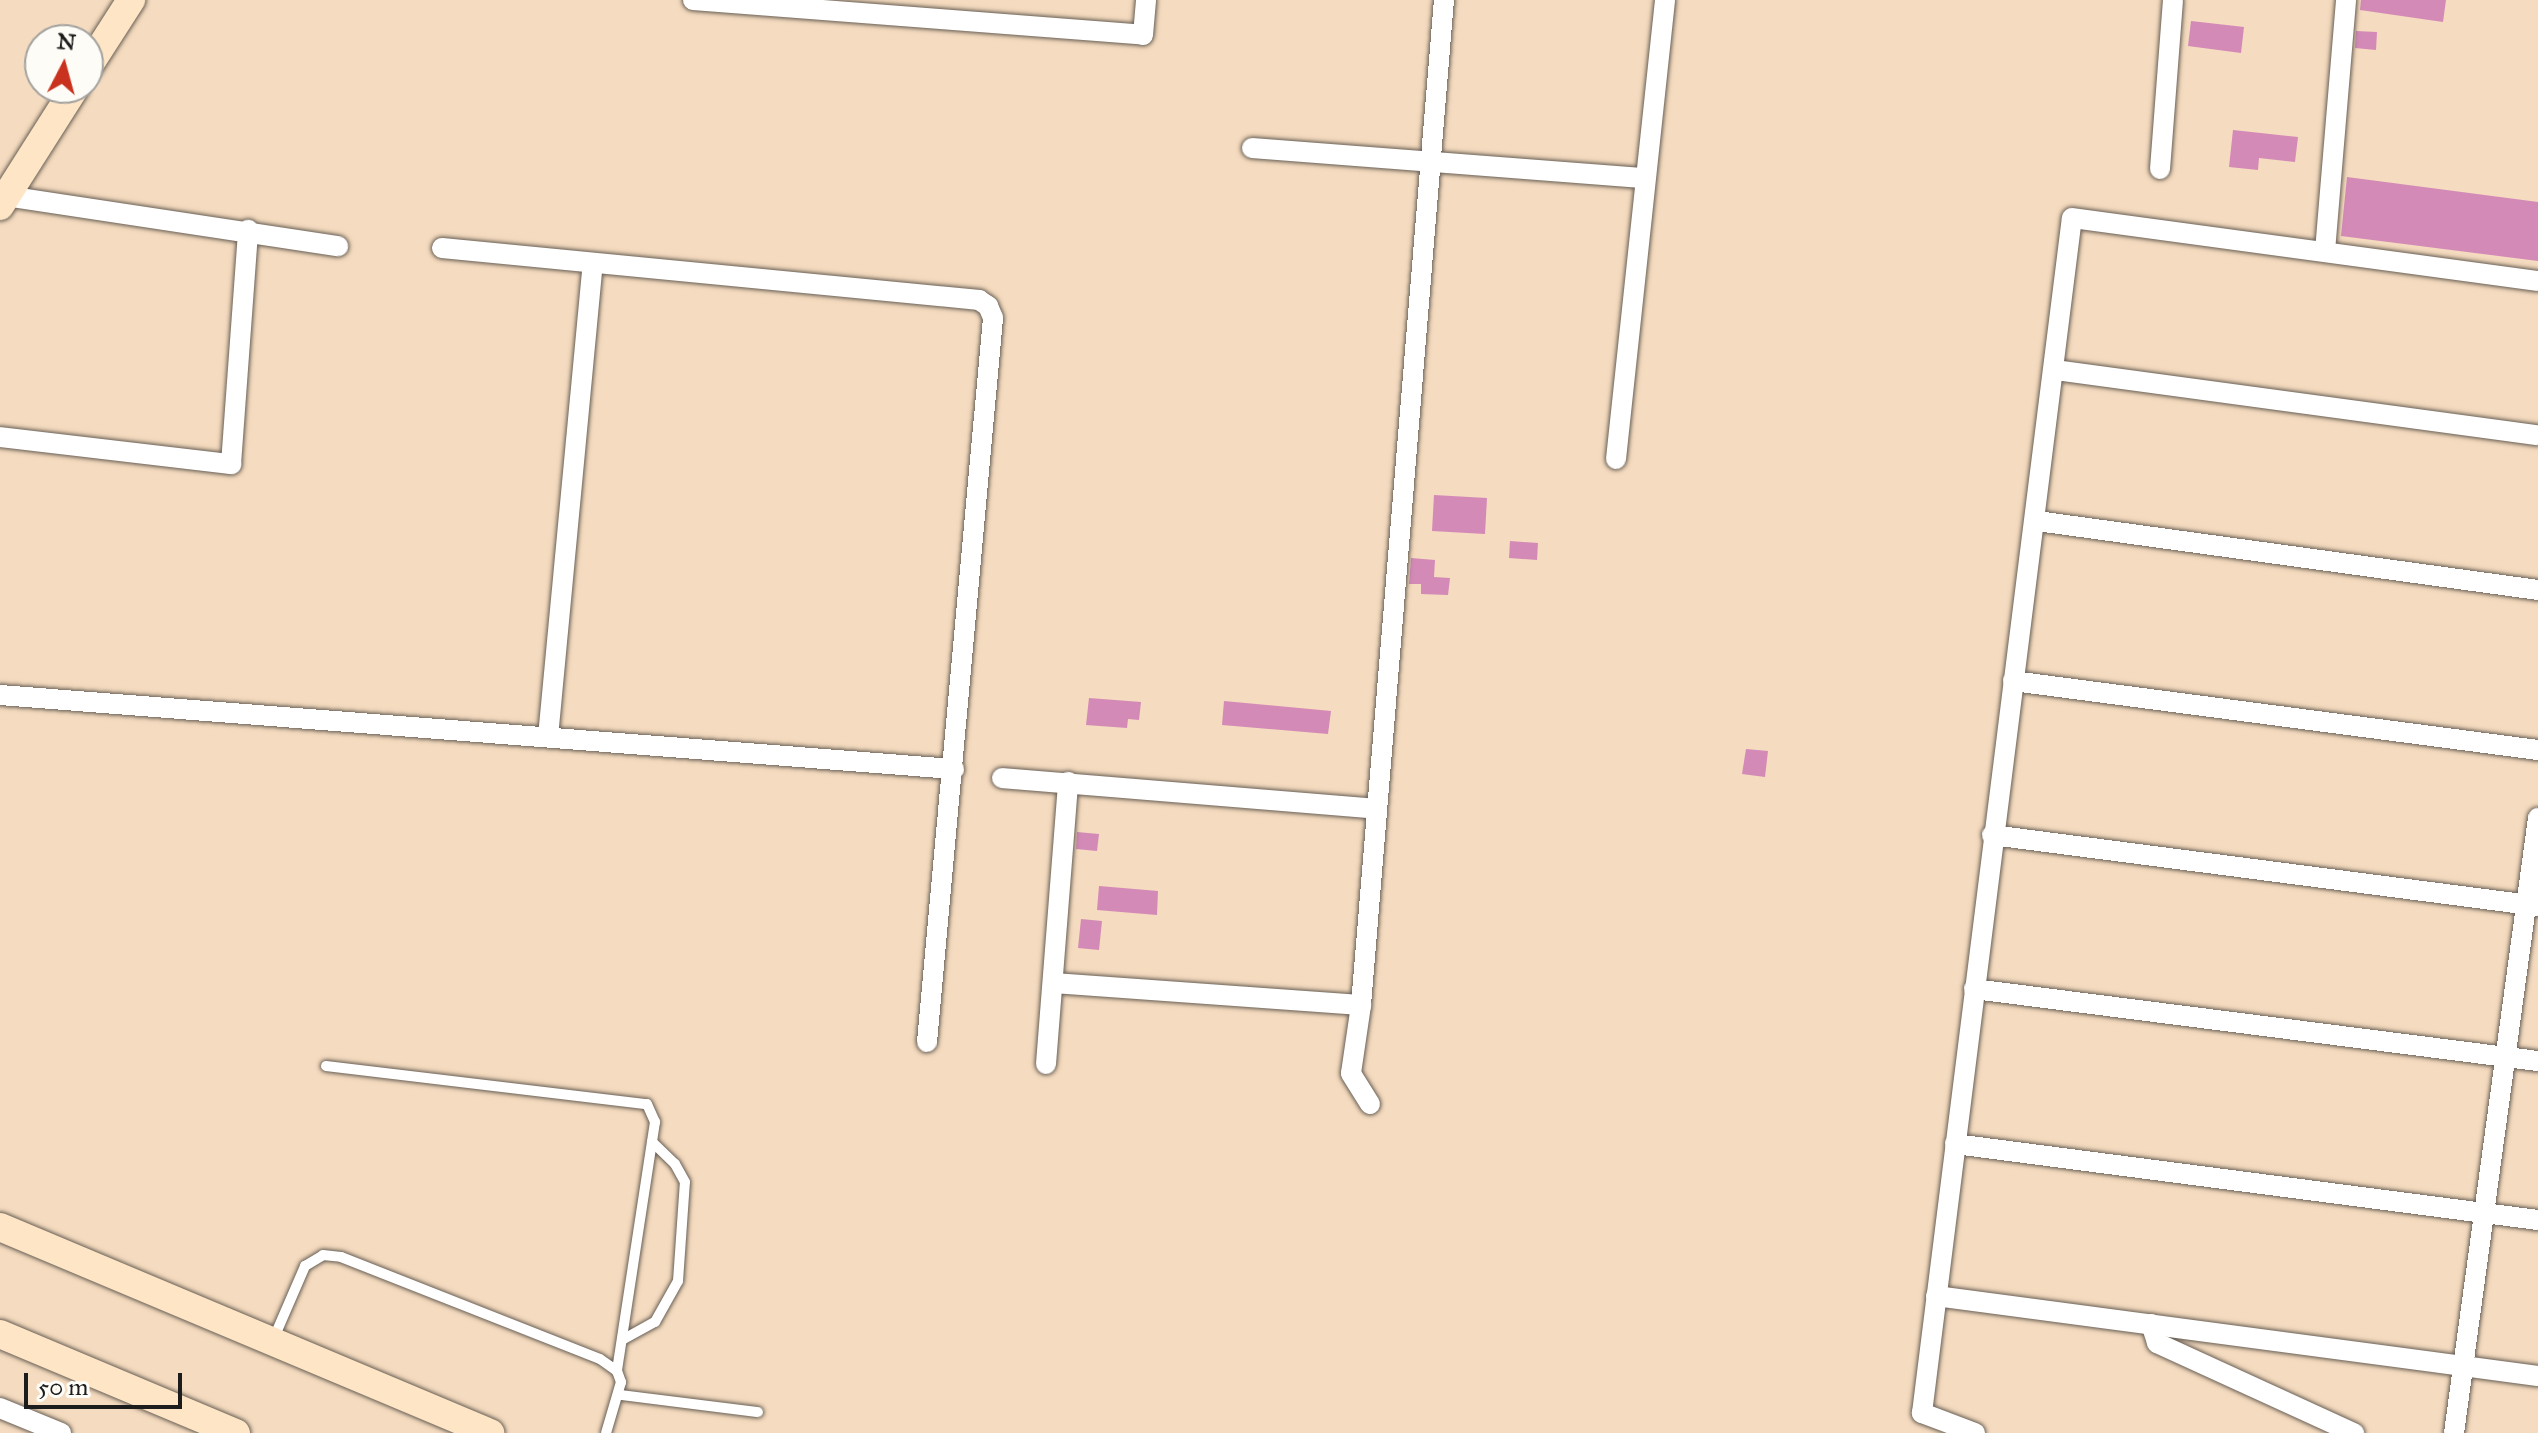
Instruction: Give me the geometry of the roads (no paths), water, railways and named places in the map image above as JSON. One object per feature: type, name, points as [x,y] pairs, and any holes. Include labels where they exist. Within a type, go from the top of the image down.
[{"type":"main road","points":[[104,42],[131,0]]},
{"type":"main road","points":[[3,201],[65,104]]},
{"type":"main road","points":[[0,1227],[490,1433]]},
{"type":"main road","points":[[0,1334],[236,1433]]},
{"type":"street","points":[[693,0],[1143,35],[1146,0]]},
{"type":"street","points":[[1370,1104],[1351,1073],[1361,1005],[1444,0]]},
{"type":"street","points":[[1616,459],[1642,178],[1665,0]]},
{"type":"street","points":[[2160,169],[2173,0]]},
{"type":"street","points":[[2325,251],[2346,0]]},
{"type":"street","points":[[1252,148],[1642,178]]},
{"type":"street","points":[[3,201],[248,230],[338,246]]},
{"type":"street","points":[[1975,1433],[1922,1413],[1992,835],[2037,521],[2072,218],[2538,281]]},
{"type":"street","points":[[0,437],[231,464],[248,230]]},
{"type":"street","points":[[442,248],[979,300],[988,306],[993,318],[927,1042]]},
{"type":"street","points":[[548,737],[593,263]]},
{"type":"street","points":[[2055,370],[2538,435]]},
{"type":"street","points":[[2037,521],[2538,590]]},
{"type":"street","points":[[2013,681],[2538,750]]},
{"type":"street","points":[[0,695],[954,769]]},
{"type":"street","points":[[1002,778],[1377,809]]},
{"type":"street","points":[[1046,1064],[1068,782]]},
{"type":"street","points":[[2454,1433],[2506,1057],[2532,905],[2538,818]]},
{"type":"street","points":[[1992,835],[2532,905]]},
{"type":"street","points":[[1053,983],[1361,1005]]},
{"type":"street","points":[[1974,989],[2538,1061]]},
{"type":"street","points":[[1955,1144],[2538,1220]]},
{"type":"street","points":[[1936,1296],[2538,1376]]},
{"type":"street","points":[[2151,1324],[2157,1343],[2354,1433]]},
{"type":"street","points":[[0,1408],[61,1433]]},
{"type":"lane","points":[[326,1066],[632,1100],[653,1111],[652,1142],[617,1371],[621,1395],[606,1433]]},
{"type":"lane","points":[[622,1340],[655,1322],[678,1281],[685,1182],[652,1142]]},
{"type":"lane","points":[[272,1342],[305,1266],[323,1255],[356,1262],[600,1359],[617,1371]]},
{"type":"lane","points":[[621,1395],[758,1412]]}]
